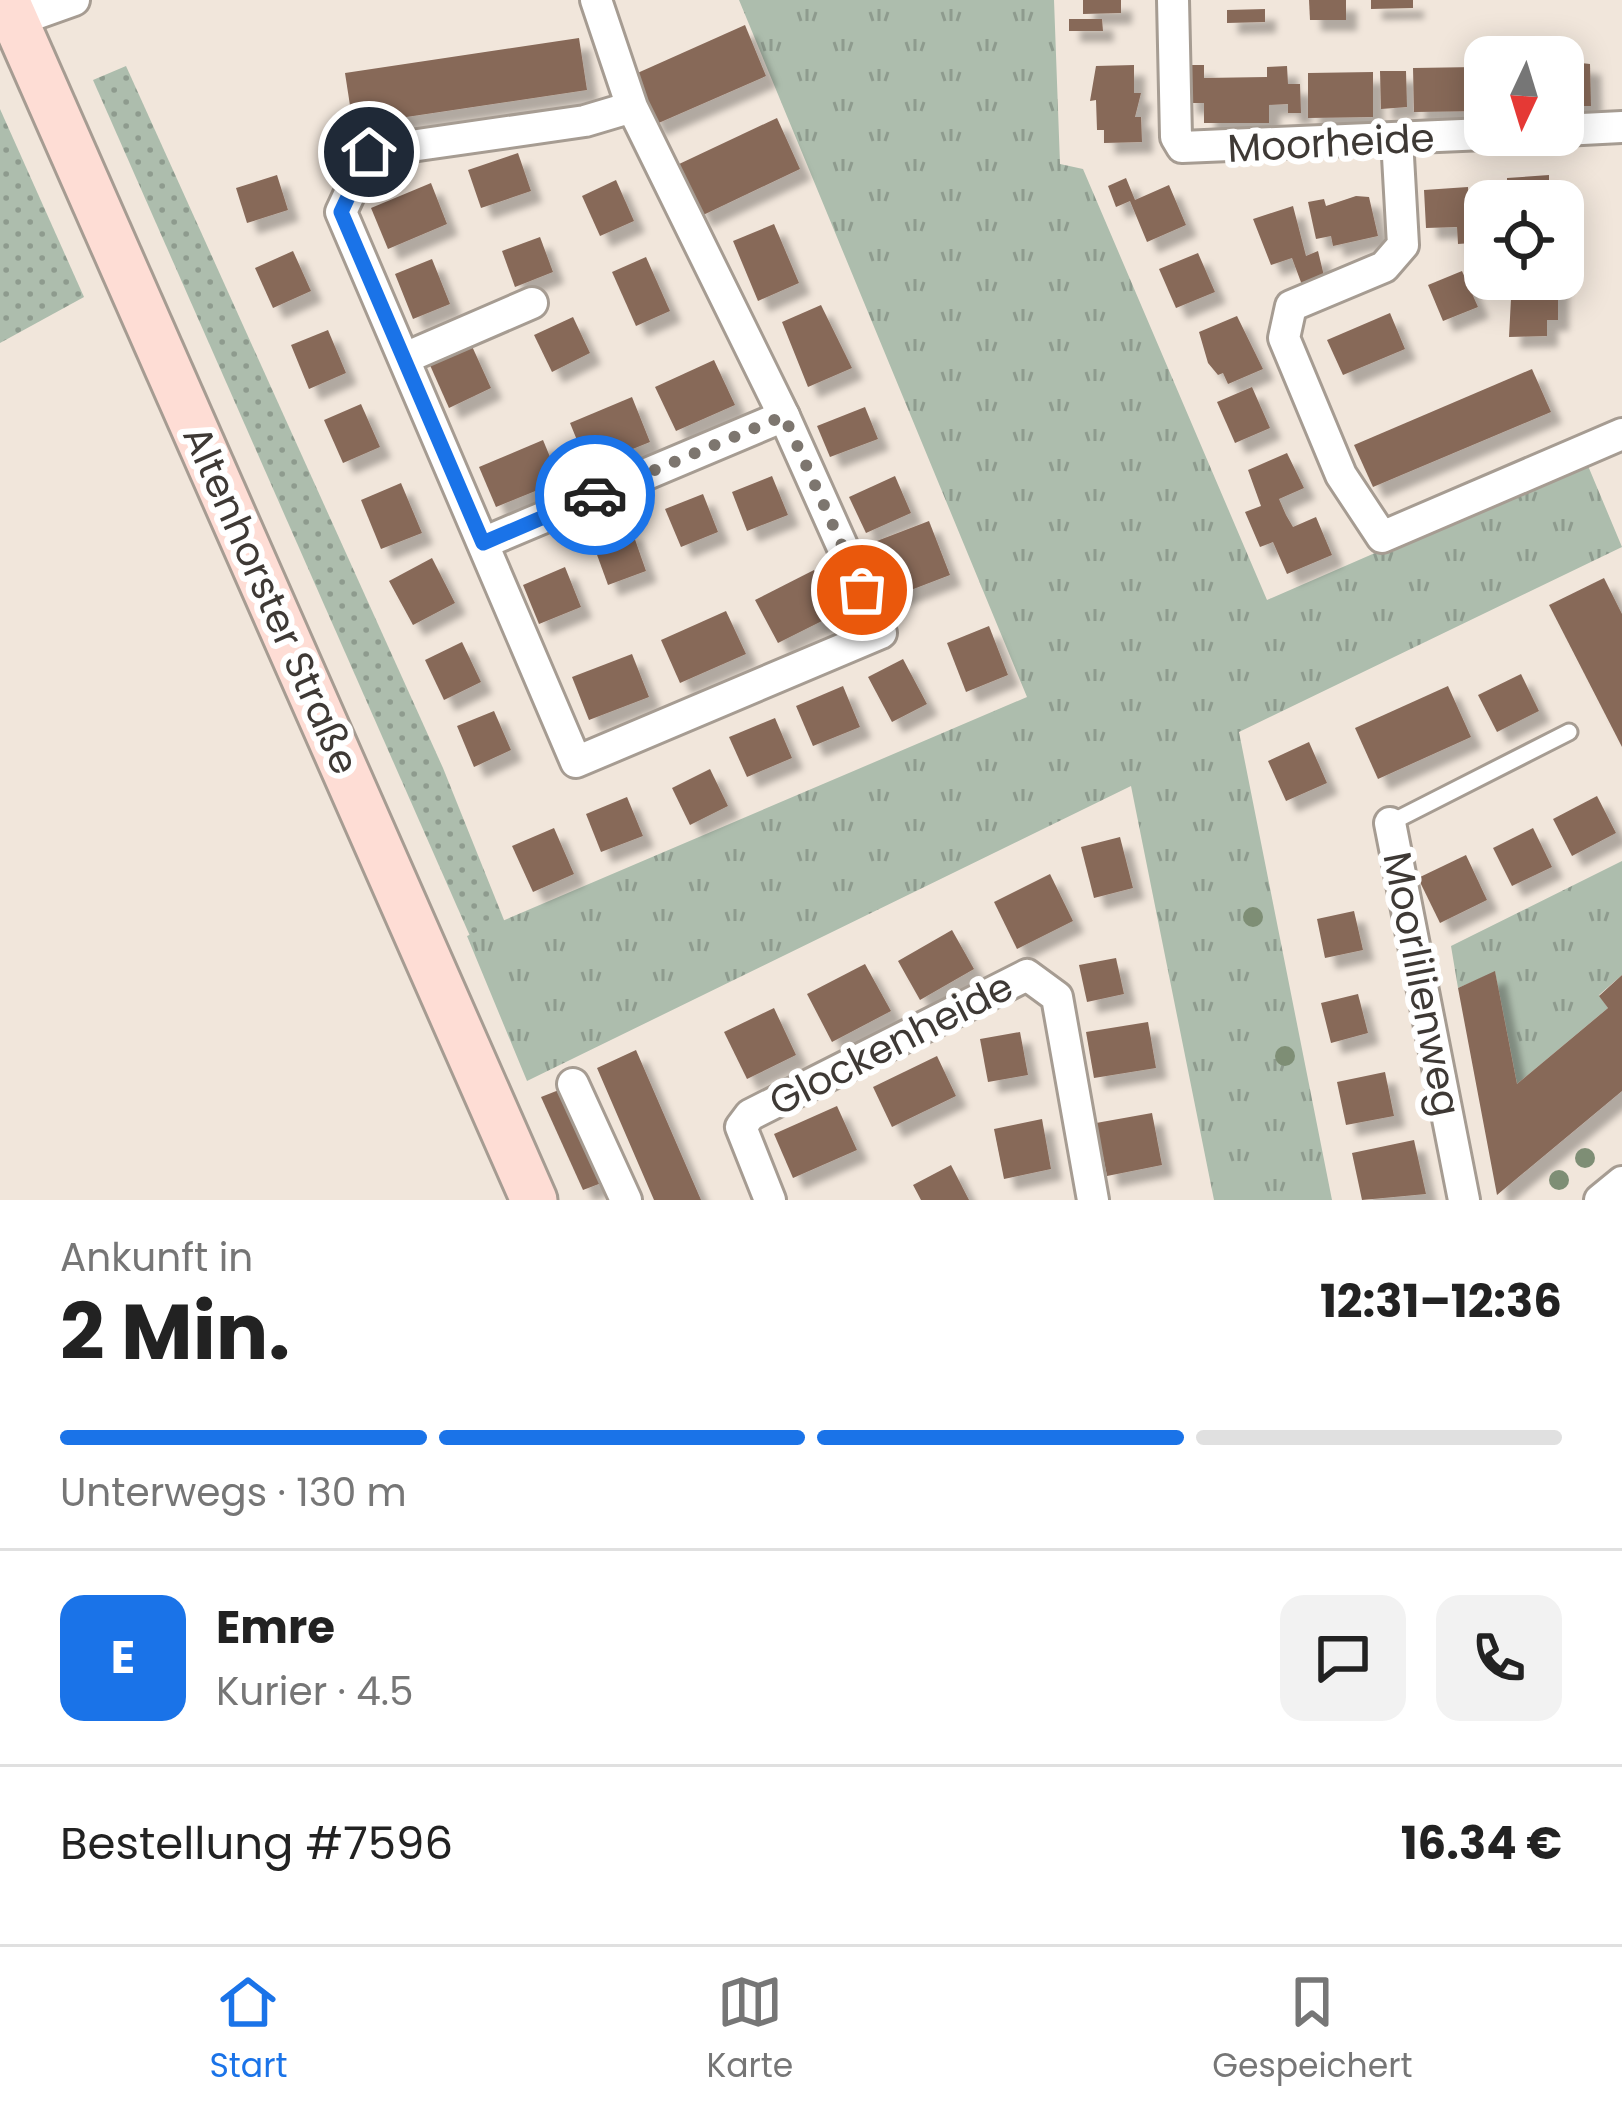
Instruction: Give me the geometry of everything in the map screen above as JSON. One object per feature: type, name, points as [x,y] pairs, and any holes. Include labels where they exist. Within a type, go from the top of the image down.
[{"type":"street","points":[[10,11],[74,0]]},
{"type":"street","points":[[596,0],[632,107],[784,416],[881,633],[576,762],[341,212],[369,152],[585,121],[632,107]]},
{"type":"street","name":"Moorheide","points":[[1173,0],[1176,137],[1182,147],[1464,135]]},
{"type":"street","name":"Altenhorster Straße","points":[[10,11],[534,1200]]},
{"type":"street","points":[[1584,129],[1622,127]]},
{"type":"street","points":[[1397,139],[1403,244],[1384,267],[1291,306],[1284,338],[1341,475],[1382,537],[1622,434]]},
{"type":"street","points":[[405,358],[532,303]]},
{"type":"street","points":[[483,543],[784,416]]},
{"type":"street","name":"Moorlilienweg","points":[[1390,823],[1464,1200]]},
{"type":"street","name":"Glockenheide","points":[[770,1200],[743,1140],[741,1126],[750,1115],[1027,975],[1057,997],[1093,1200]]},
{"type":"street","points":[[573,1084],[626,1200]]},
{"type":"street","points":[[1600,1200],[1622,1182]]},
{"type":"lane","name":"Moorlilienweg","points":[[1390,823],[1569,732]]},
{"type":"green space","points":[[739,0],[1054,0],[1060,164],[1083,169],[1267,600],[1586,461],[1622,547],[1239,732],[1332,1200],[1214,1200],[1131,786],[527,1081],[467,936],[1027,697]]},
{"type":"green space","points":[[126,66],[443,768],[514,945],[481,961],[93,80]]},
{"type":"green space","points":[[0,109],[84,297],[0,343]]},
{"type":"green space","points":[[1622,861],[1622,975],[1599,995],[1608,1008],[1517,1084],[1495,972],[1458,988],[1451,946]]},
{"type":"building","points":[[1083,0],[1121,0],[1121,13],[1083,14]]},
{"type":"building","points":[[1309,0],[1346,0],[1346,20],[1310,20]]},
{"type":"building","points":[[1371,0],[1413,0],[1413,8],[1371,9]]},
{"type":"building","points":[[1265,9],[1265,22],[1227,23],[1227,10]]},
{"type":"building","points":[[1069,19],[1102,19],[1103,31],[1069,31]]},
{"type":"building","points":[[745,25],[766,76],[654,125],[633,75]]},
{"type":"building","points":[[579,38],[587,90],[353,125],[345,73]]},
{"type":"building","points":[[1584,63],[1590,64],[1591,106],[1584,106]]},
{"type":"building","points":[[1134,65],[1134,93],[1141,93],[1135,117],[1141,117],[1142,142],[1104,143],[1104,130],[1097,130],[1096,100],[1090,101],[1096,66]]},
{"type":"building","points":[[1185,65],[1204,65],[1204,78],[1267,77],[1267,67],[1287,66],[1288,84],[1300,84],[1301,113],[1288,113],[1288,104],[1269,105],[1269,123],[1204,123],[1204,103],[1186,103]]},
{"type":"building","points":[[1464,67],[1464,111],[1414,112],[1413,68]]},
{"type":"building","points":[[1380,71],[1406,71],[1407,107],[1381,109]]},
{"type":"building","points":[[1373,72],[1373,117],[1308,118],[1308,73]]},
{"type":"building","points":[[777,118],[800,169],[701,216],[677,165]]},
{"type":"building","points":[[518,153],[531,191],[481,208],[468,170]]},
{"type":"building","points":[[277,175],[288,210],[247,223],[236,188]]},
{"type":"building","points":[[1549,175],[1549,180],[1507,178]]},
{"type":"building","points":[[1126,178],[1135,200],[1169,185],[1186,225],[1147,242],[1130,201],[1116,207],[1108,186]]},
{"type":"building","points":[[616,180],[634,221],[600,236],[582,196]]},
{"type":"building","points":[[431,183],[447,224],[388,249],[371,208]]},
{"type":"building","points":[[1464,187],[1464,244],[1458,244],[1457,227],[1426,228],[1424,190]]},
{"type":"building","points":[[1356,196],[1369,197],[1378,236],[1333,246],[1331,236],[1316,239],[1308,202],[1324,199],[1326,206]]},
{"type":"building","points":[[1293,206],[1306,256],[1318,251],[1324,276],[1302,285],[1292,258],[1271,265],[1253,219]]},
{"type":"building","points":[[774,224],[799,283],[758,301],[733,241]]},
{"type":"building","points":[[540,237],[553,272],[515,287],[502,251]]},
{"type":"building","points":[[293,251],[311,291],[273,308],[255,268]]},
{"type":"building","points":[[1198,253],[1215,292],[1176,308],[1159,269]]},
{"type":"building","points":[[646,257],[670,311],[636,326],[612,272]]},
{"type":"building","points":[[432,259],[450,304],[413,319],[395,274]]},
{"type":"building","points":[[1462,271],[1464,300],[1475,300],[1478,307],[1443,321],[1428,285]]},
{"type":"building","points":[[1511,300],[1558,300],[1558,320],[1547,320],[1547,336],[1509,337]]},
{"type":"building","points":[[821,305],[852,368],[808,387],[782,322]]},
{"type":"building","points":[[1390,313],[1405,349],[1343,375],[1327,340]]},
{"type":"building","points":[[1237,316],[1263,369],[1228,384],[1223,373],[1218,375],[1208,363],[1199,332]]},
{"type":"building","points":[[573,317],[590,353],[552,372],[534,335]]},
{"type":"building","points":[[328,330],[346,373],[309,389],[291,345]]},
{"type":"building","points":[[471,344],[491,388],[449,408],[429,363]]},
{"type":"building","points":[[714,360],[735,405],[676,431],[655,387]]},
{"type":"building","points":[[1532,369],[1551,412],[1373,487],[1354,445]]},
{"type":"building","points":[[1252,387],[1270,428],[1235,443],[1217,402]]},
{"type":"building","points":[[632,397],[650,442],[588,467],[570,423]]},
{"type":"building","points":[[361,404],[380,447],[343,463],[324,420]]},
{"type":"building","points":[[865,407],[878,439],[830,457],[817,426]]},
{"type":"building","points":[[543,440],[560,481],[496,507],[479,467]]},
{"type":"building","points":[[1287,453],[1304,488],[1279,499],[1286,515],[1293,527],[1316,517],[1332,555],[1287,574],[1273,542],[1260,547],[1245,512],[1261,506],[1248,470]]},
{"type":"building","points":[[772,476],[788,515],[747,531],[732,492]]},
{"type":"building","points":[[895,476],[911,513],[866,533],[849,497]]},
{"type":"building","points":[[401,483],[422,533],[381,549],[361,500]]},
{"type":"building","points":[[703,494],[718,532],[681,547],[665,509]]},
{"type":"building","points":[[929,521],[950,575],[890,598],[869,544]]},
{"type":"building","points":[[631,528],[646,571],[608,585],[592,541]]},
{"type":"building","points":[[432,558],[455,603],[413,625],[389,581]]},
{"type":"building","points":[[565,567],[581,607],[539,624],[523,585]]},
{"type":"building","points":[[814,570],[836,614],[778,643],[755,600]]},
{"type":"building","points":[[1604,578],[1622,614],[1622,747],[1549,605]]},
{"type":"building","points":[[726,611],[746,654],[680,683],[661,640]]},
{"type":"building","points":[[989,626],[1008,675],[966,692],[947,643]]},
{"type":"building","points":[[462,642],[481,682],[444,700],[425,660]]},
{"type":"building","points":[[632,654],[649,697],[589,720],[572,677]]},
{"type":"building","points":[[903,659],[927,704],[892,722],[868,677]]},
{"type":"building","points":[[1521,674],[1539,711],[1497,732],[1478,695]]},
{"type":"building","points":[[843,686],[860,727],[813,746],[796,706]]},
{"type":"building","points":[[1448,686],[1471,737],[1378,779],[1355,728]]},
{"type":"building","points":[[494,711],[511,750],[474,767],[457,726]]},
{"type":"building","points":[[775,718],[792,758],[747,777],[729,737]]},
{"type":"building","points":[[1309,742],[1327,783],[1286,801],[1268,761]]},
{"type":"building","points":[[710,769],[728,806],[690,825],[672,788]]},
{"type":"building","points":[[1597,796],[1616,833],[1572,856],[1553,819]]},
{"type":"building","points":[[627,797],[643,836],[601,852],[586,814]]},
{"type":"building","points":[[554,828],[574,874],[533,892],[512,846]]},
{"type":"building","points":[[1533,828],[1552,867],[1512,886],[1493,848]]},
{"type":"building","points":[[1120,837],[1133,888],[1094,898],[1081,847]]},
{"type":"building","points":[[1466,855],[1487,900],[1440,923],[1418,878]]},
{"type":"building","points":[[1050,874],[1073,921],[1017,949],[994,902]]},
{"type":"building","points":[[1354,911],[1363,950],[1325,958],[1317,919]]},
{"type":"building","points":[[952,930],[974,969],[920,1000],[898,961]]},
{"type":"building","points":[[1116,958],[1124,994],[1087,1002],[1079,965]]},
{"type":"building","points":[[865,964],[891,1011],[832,1042],[807,994]]},
{"type":"building","points":[[1495,971],[1517,1084],[1608,1008],[1599,996],[1622,975],[1622,1091],[1497,1195],[1458,988]]},
{"type":"building","points":[[1358,994],[1368,1033],[1331,1043],[1321,1003]]},
{"type":"building","points":[[774,1008],[796,1055],[747,1079],[724,1032]]},
{"type":"building","points":[[1148,1022],[1156,1068],[1094,1078],[1086,1032]]},
{"type":"building","points":[[1020,1032],[1028,1075],[988,1082],[980,1039]]},
{"type":"building","points":[[636,1050],[701,1200],[654,1200],[597,1068]]},
{"type":"building","points":[[937,1056],[956,1096],[892,1127],[873,1087]]},
{"type":"building","points":[[1385,1072],[1394,1116],[1346,1125],[1337,1082]]},
{"type":"building","points":[[564,1088],[604,1182],[583,1190],[541,1097]]},
{"type":"building","points":[[837,1106],[857,1150],[793,1178],[774,1134]]},
{"type":"building","points":[[1152,1113],[1162,1165],[1107,1176],[1096,1123]]},
{"type":"building","points":[[1042,1119],[1051,1169],[1004,1179],[994,1129]]},
{"type":"building","points":[[1414,1140],[1426,1194],[1362,1200],[1352,1153]]},
{"type":"building","points":[[951,1165],[969,1200],[921,1200],[913,1185]]},
{"type":"way so far","points":[[595,495],[784,416],[862,590]]},
{"type":"route","points":[[369,152],[341,212],[483,543],[595,495]]}]
